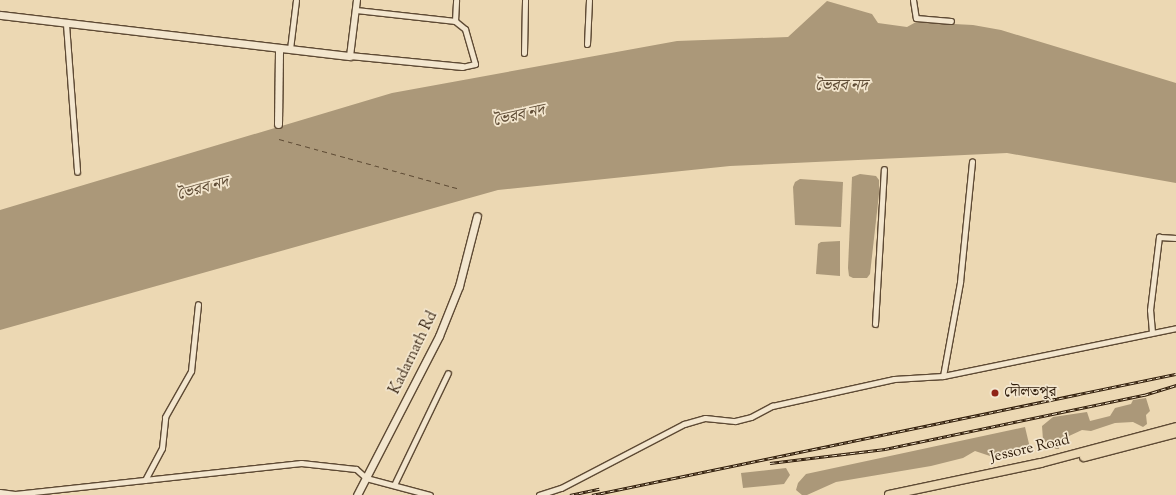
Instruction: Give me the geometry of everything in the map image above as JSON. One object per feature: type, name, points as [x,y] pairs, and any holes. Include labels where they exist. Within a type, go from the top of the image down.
[{"type":"highway","name":"Jessore Road","points":[[889,495],[1041,463],[1176,427]]},
{"type":"highway","name":"Jessore Road","points":[[914,495],[1042,467],[1176,433]]},
{"type":"main road","points":[[0,15],[66,24],[350,56]]},
{"type":"main road","points":[[278,124],[279,48]]},
{"type":"main road","name":"Kadarnath Rd","points":[[357,495],[439,336],[459,286],[477,216]]},
{"type":"street","points":[[290,49],[296,0]]},
{"type":"street","points":[[356,10],[455,22],[465,29],[475,64],[462,67],[350,56],[357,0]]},
{"type":"street","points":[[455,22],[456,0]]},
{"type":"street","points":[[524,53],[525,0]]},
{"type":"street","points":[[587,44],[589,0]]},
{"type":"street","points":[[913,0],[916,18],[951,21]]},
{"type":"street","points":[[66,24],[77,172]]},
{"type":"street","points":[[943,376],[960,282],[972,162]]},
{"type":"street","points":[[875,324],[884,168]]},
{"type":"street","points":[[1152,332],[1150,310],[1159,237],[1176,238]]},
{"type":"street","points":[[145,480],[162,448],[165,417],[191,371],[198,304]]},
{"type":"street","points":[[539,495],[561,488],[684,424],[705,418],[735,421],[751,417],[772,406],[894,379],[943,376],[1176,328]]},
{"type":"street","points":[[394,485],[448,373]]},
{"type":"street","points":[[0,492],[15,494],[301,463],[356,470],[366,478],[430,495]]},
{"type":"water","name":"ভৈরব নদ","points":[[827,1],[872,14],[878,23],[907,27],[916,22],[973,25],[1001,30],[1176,83],[1176,183],[1007,153],[730,166],[498,190],[0,330],[0,210],[392,93],[677,41],[788,37]]},
{"type":"water","points":[[860,174],[876,176],[879,180],[879,194],[870,274],[867,278],[853,278],[849,276],[848,268],[852,177]]},
{"type":"water","points":[[800,179],[843,182],[841,227],[795,225],[793,187],[795,182]]},
{"type":"water","points":[[840,241],[840,276],[816,274],[818,244],[821,242]]},
{"type":"water","points":[[1146,398],[1150,411],[1146,415],[1147,424],[1143,427],[1133,422],[1115,423],[1091,431],[1082,430],[1069,436],[1069,439],[1059,441],[1059,449],[1056,449],[1043,440],[1042,426],[1053,417],[1087,412],[1090,421],[1110,416],[1115,408],[1131,404],[1133,400]]},
{"type":"water","points":[[1025,427],[1030,448],[990,456],[975,451],[963,458],[931,466],[836,482],[807,495],[802,495],[796,490],[798,483],[806,474]]},
{"type":"water","points":[[786,468],[790,475],[784,484],[743,488],[741,473]]},
{"type":"ferry route","points":[[279,139],[460,189]]},
{"type":"railway","points":[[592,495],[1176,374]]},
{"type":"railway","points":[[770,463],[885,449],[1144,395],[1176,385]]},
{"type":"railway","points":[[570,495],[599,489]]},
{"type":"place","name":"দৌলতপুর","points":[[995,393]]}]
